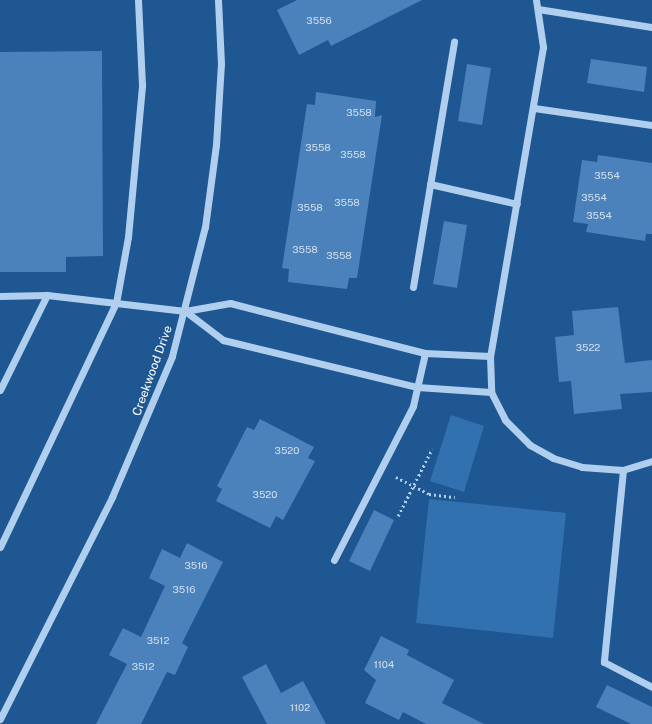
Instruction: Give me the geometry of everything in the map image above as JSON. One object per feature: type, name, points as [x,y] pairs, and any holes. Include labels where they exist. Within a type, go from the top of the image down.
[{"type":"street","points":[[0,548],[116,303],[128,237],[142,85],[138,0]]},
{"type":"street","name":"Creekwood Drive","points":[[0,719],[112,497],[148,417],[185,311],[204,227],[216,146],[221,64],[218,0]]},
{"type":"street","points":[[536,0],[543,47],[534,108],[490,356],[492,392],[505,420],[530,445],[553,458],[582,467],[623,470],[652,461]]},
{"type":"street","points":[[538,9],[652,27]]},
{"type":"street","points":[[413,287],[454,41]]},
{"type":"street","points":[[534,108],[652,125]]},
{"type":"street","points":[[430,184],[517,204]]},
{"type":"street","points":[[0,390],[47,295]]},
{"type":"street","points":[[0,296],[47,295],[185,311],[230,303],[425,353],[490,356]]},
{"type":"street","points":[[185,311],[223,340],[417,386],[492,392]]},
{"type":"street","points":[[334,560],[413,406],[425,353]]},
{"type":"street","points":[[623,470],[604,662],[652,688]]},
{"type":"path","points":[[398,516],[412,485],[432,449]]},
{"type":"path","points":[[412,485],[429,494],[455,497]]},
{"type":"shaded area","points":[[451,415],[484,426],[464,492],[430,481]]},
{"type":"shaded area","points":[[429,499],[566,513],[553,638],[416,623]]},
{"type":"building","points":[[297,0],[422,0],[331,46],[328,40],[299,55],[277,10]]},
{"type":"building","points":[[102,51],[103,256],[66,257],[66,272],[0,272],[0,52]]},
{"type":"building","points":[[591,59],[647,67],[644,92],[587,83]]},
{"type":"building","points":[[467,64],[491,68],[482,125],[458,121]]},
{"type":"building","points":[[316,92],[376,101],[375,117],[382,115],[357,278],[349,278],[347,289],[288,282],[289,269],[282,268],[307,104],[315,105]]},
{"type":"building","points":[[598,155],[652,163],[652,234],[646,234],[645,241],[586,232],[588,224],[573,222],[582,160],[597,162]]},
{"type":"building","points":[[444,221],[467,225],[457,288],[433,284]]},
{"type":"building","points":[[618,307],[625,363],[652,360],[652,392],[620,394],[622,409],[574,414],[571,381],[559,382],[555,337],[574,335],[572,311]]},
{"type":"building","points":[[260,419],[314,447],[308,458],[315,461],[283,520],[276,516],[270,528],[216,501],[222,489],[217,486],[247,427],[254,430]]},
{"type":"building","points":[[374,510],[394,520],[370,571],[349,561]]},
{"type":"building","points":[[187,543],[223,562],[182,643],[188,647],[175,675],[167,672],[141,724],[96,724],[127,664],[109,655],[123,628],[141,637],[165,586],[149,578],[162,549],[180,558]]},
{"type":"building","points":[[381,636],[409,650],[407,655],[454,680],[442,703],[484,724],[426,724],[403,712],[399,720],[365,703],[376,680],[364,670]]},
{"type":"building","points":[[266,664],[281,693],[303,681],[326,724],[267,724],[242,677]]},
{"type":"building","points":[[607,685],[652,707],[652,724],[631,724],[596,707]]}]
